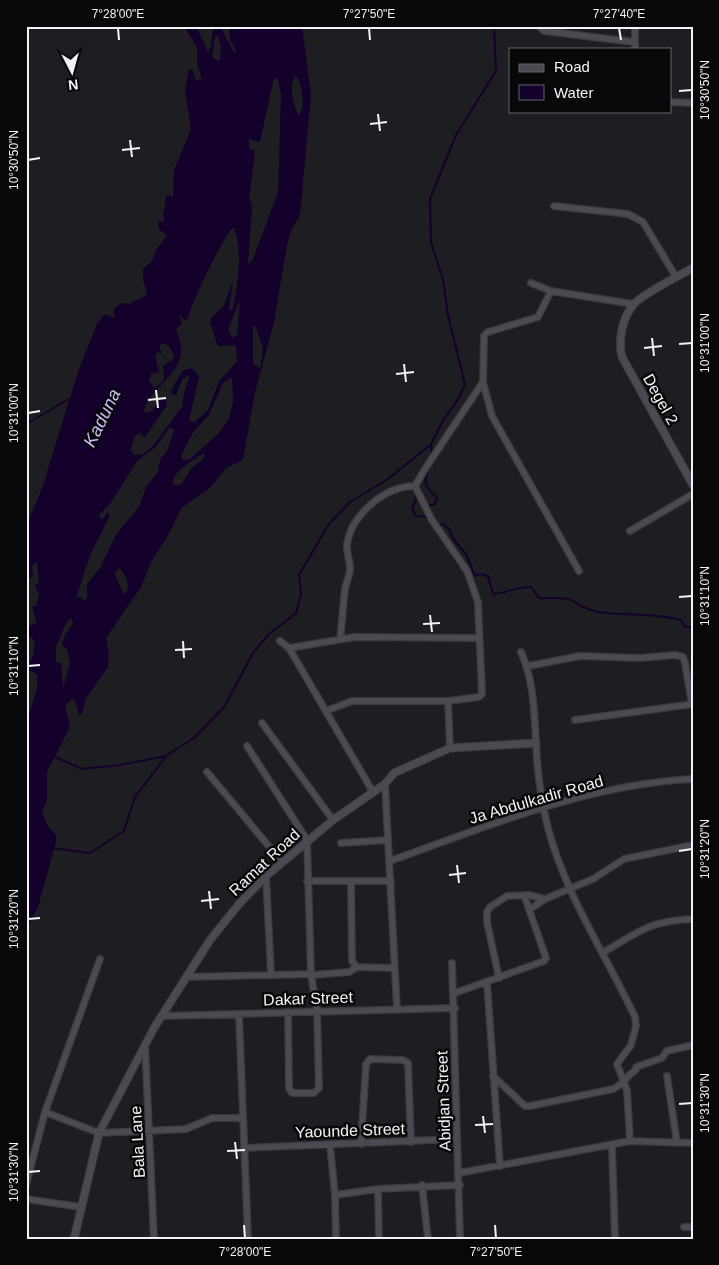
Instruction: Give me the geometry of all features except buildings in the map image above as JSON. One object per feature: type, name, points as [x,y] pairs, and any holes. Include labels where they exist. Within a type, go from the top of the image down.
[{"type":"street","points":[[539,26],[544,31],[634,42]]},
{"type":"street","points":[[635,26],[635,48]]},
{"type":"street","points":[[672,102],[693,103]]},
{"type":"street","points":[[554,206],[628,214],[638,218],[643,222],[676,277]]},
{"type":"street","points":[[531,283],[551,292],[633,304],[693,268]]},
{"type":"street","points":[[551,292],[538,317],[488,332],[484,336],[483,382],[492,416],[579,571]]},
{"type":"street","name":"Degel 2","points":[[633,304],[620,337],[622,357],[693,485]]},
{"type":"street","points":[[415,486],[483,382]]},
{"type":"street","points":[[340,639],[345,588],[350,571],[347,547],[350,531],[359,516],[381,496],[405,486],[415,486]]},
{"type":"street","points":[[326,712],[352,701],[448,700],[479,697],[482,694],[478,602],[467,570],[432,520],[415,486]]},
{"type":"street","points":[[630,531],[693,494]]},
{"type":"street","points":[[289,648],[355,637],[479,638]]},
{"type":"street","points":[[280,641],[289,648],[373,792]]},
{"type":"street","points":[[521,652],[528,666],[534,701],[543,809],[548,830],[569,888],[635,1017],[636,1026],[631,1045],[617,1064],[625,1081],[629,1099],[630,1142]]},
{"type":"street","points":[[528,666],[580,656],[640,658],[675,655],[683,657],[692,704],[575,720]]},
{"type":"street","points":[[448,700],[450,748]]},
{"type":"street","points":[[262,723],[333,820]]},
{"type":"street","name":"Ramat Road","points":[[74,1239],[99,1133],[145,1045],[220,926],[266,876],[307,840],[385,784],[394,773],[450,748],[536,743]]},
{"type":"street","points":[[247,746],[307,840],[307,881],[312,975],[317,1011],[319,1088],[314,1093],[292,1093],[289,1088],[288,1012]]},
{"type":"street","points":[[207,772],[282,862]]},
{"type":"street","name":"Ja Abdulkadir Road","points":[[390,861],[543,809],[637,786],[693,779]]},
{"type":"street","points":[[385,784],[397,1009]]},
{"type":"street","points":[[342,843],[388,840]]},
{"type":"street","points":[[530,910],[545,899],[593,879],[624,859],[692,846]]},
{"type":"street","points":[[266,876],[271,974]]},
{"type":"street","points":[[307,881],[391,881]]},
{"type":"street","points":[[351,881],[352,961],[357,967]]},
{"type":"street","points":[[499,978],[486,922],[487,912],[490,907],[507,896],[524,895],[545,899]]},
{"type":"street","points":[[454,993],[544,961],[546,958],[524,895]]},
{"type":"street","points":[[602,953],[643,928],[658,922],[693,919]]},
{"type":"street","points":[[26,1185],[45,1112],[100,959]]},
{"type":"street","name":"Abidjan Street","points":[[452,963],[455,1008],[460,1239]]},
{"type":"street","points":[[187,977],[271,974],[312,975],[349,972],[357,967],[394,968]]},
{"type":"street","points":[[487,982],[500,1166]]},
{"type":"street","name":"Dakar Street","points":[[162,1016],[455,1008]]},
{"type":"street","points":[[239,1015],[248,1239]]},
{"type":"street","name":"Bala Lane","points":[[145,1045],[154,1239]]},
{"type":"street","points":[[494,1076],[526,1106],[597,1094],[623,1084],[631,1073],[636,1070],[636,1067],[662,1058],[667,1050],[693,1045]]},
{"type":"street","points":[[361,1144],[368,1060],[403,1060],[408,1063],[412,1142]]},
{"type":"street","points":[[667,1076],[675,1114],[678,1143]]},
{"type":"street","points":[[45,1112],[99,1133],[186,1129],[212,1118],[242,1118]]},
{"type":"street","name":"Yaounde Street","points":[[244,1148],[330,1146],[458,1139]]},
{"type":"street","points":[[459,1173],[630,1142],[693,1143]]},
{"type":"street","points":[[330,1146],[335,1195],[336,1239]]},
{"type":"street","points":[[612,1146],[614,1239]]},
{"type":"street","points":[[422,1185],[428,1239]]},
{"type":"street","points":[[335,1195],[378,1188],[460,1185]]},
{"type":"street","points":[[378,1188],[379,1239]]},
{"type":"street","points":[[26,1199],[81,1207]]},
{"type":"street","points":[[684,1227],[693,1227]]},
{"type":"water","name":"Kaduna","points":[[184,26],[196,26],[208,52],[211,47],[213,26],[220,26],[235,54],[236,50],[230,40],[229,26],[302,26],[311,95],[300,215],[291,230],[287,245],[274,323],[255,392],[243,460],[226,468],[210,488],[181,508],[170,532],[151,562],[141,587],[106,638],[109,653],[108,667],[86,698],[82,714],[79,715],[74,698],[65,705],[70,727],[47,772],[47,800],[42,812],[47,825],[56,835],[56,842],[38,907],[26,930],[26,726],[37,688],[37,674],[26,669],[33,656],[35,641],[27,634],[26,627],[37,623],[32,606],[36,606],[39,594],[35,586],[39,582],[37,562],[32,566],[33,577],[26,580],[26,527],[42,488],[79,369],[97,324],[105,314],[114,318],[114,309],[121,303],[129,304],[145,296],[147,292],[143,280],[143,269],[152,261],[156,250],[167,236],[159,229],[158,223],[159,221],[165,222],[163,216],[166,197],[168,195],[173,197],[174,170],[191,129],[185,91],[189,69],[193,71],[196,80],[202,79],[197,63],[197,48]],"holes":[[[218,35],[221,47],[220,61],[212,57],[215,37]],[[296,75],[301,86],[303,105],[299,116],[293,101],[292,84]],[[274,77],[278,80],[281,94],[278,193],[253,259],[248,264],[252,208],[249,200],[255,151],[249,149],[249,139],[260,142]],[[234,227],[239,258],[236,290],[232,311],[229,309],[233,281],[224,305],[212,317],[210,323],[218,346],[233,345],[236,347],[237,362],[219,381],[208,410],[194,423],[189,420],[199,377],[192,368],[182,371],[171,391],[172,395],[176,395],[183,378],[190,375],[182,407],[152,447],[143,454],[134,455],[131,450],[134,438],[138,433],[145,437],[167,405],[166,400],[161,399],[152,411],[146,413],[144,411],[147,402],[171,374],[180,358],[181,346],[176,329],[182,323],[179,315],[186,321],[188,319],[201,285],[223,243]],[[240,302],[237,335],[233,338],[228,330],[238,304]],[[253,326],[256,327],[263,349],[260,369],[253,364]],[[162,343],[169,346],[175,358],[163,366],[164,380],[155,388],[149,381],[151,374],[159,372],[155,356],[158,352],[162,354],[159,347]],[[232,377],[233,402],[229,419],[218,434],[190,459],[183,460],[181,455],[194,431],[209,415],[223,383]],[[169,428],[173,428],[174,431],[168,449],[160,460],[158,472],[146,487],[139,507],[117,533],[100,568],[87,584],[87,599],[83,600],[80,596],[76,598],[91,553],[110,516],[107,512],[104,518],[100,519],[99,515],[110,504],[137,461],[157,446]],[[205,454],[204,458],[191,469],[181,485],[173,485],[176,475],[188,463]],[[120,568],[127,580],[128,590],[124,594],[114,573]],[[71,618],[73,624],[65,635],[62,644],[67,650],[70,664],[63,688],[61,663],[56,662],[56,647],[66,623]]]},
{"type":"waterway","points":[[51,848],[90,853],[124,831],[135,797],[167,755],[194,738],[224,707],[253,653],[269,634],[296,613],[301,594],[299,575],[329,524],[350,502],[388,479],[431,444],[444,419],[457,401],[465,385],[448,315],[443,280],[431,242],[430,199],[456,135],[496,71],[494,26]]},
{"type":"waterway","points":[[26,424],[69,399]]},
{"type":"waterway","points":[[431,444],[432,454]]},
{"type":"waterway","points":[[425,502],[428,505],[434,505],[437,498],[426,484],[429,468]]},
{"type":"waterway","points":[[417,496],[412,509],[416,516],[429,517]]},
{"type":"waterway","points":[[438,525],[443,524],[449,529],[454,540],[466,554],[475,576],[480,574],[488,576],[493,594],[531,587],[539,598],[567,599],[595,611],[671,618],[681,620],[685,627],[693,627]]},
{"type":"waterway","points":[[55,757],[82,769],[120,765],[166,756]]}]
